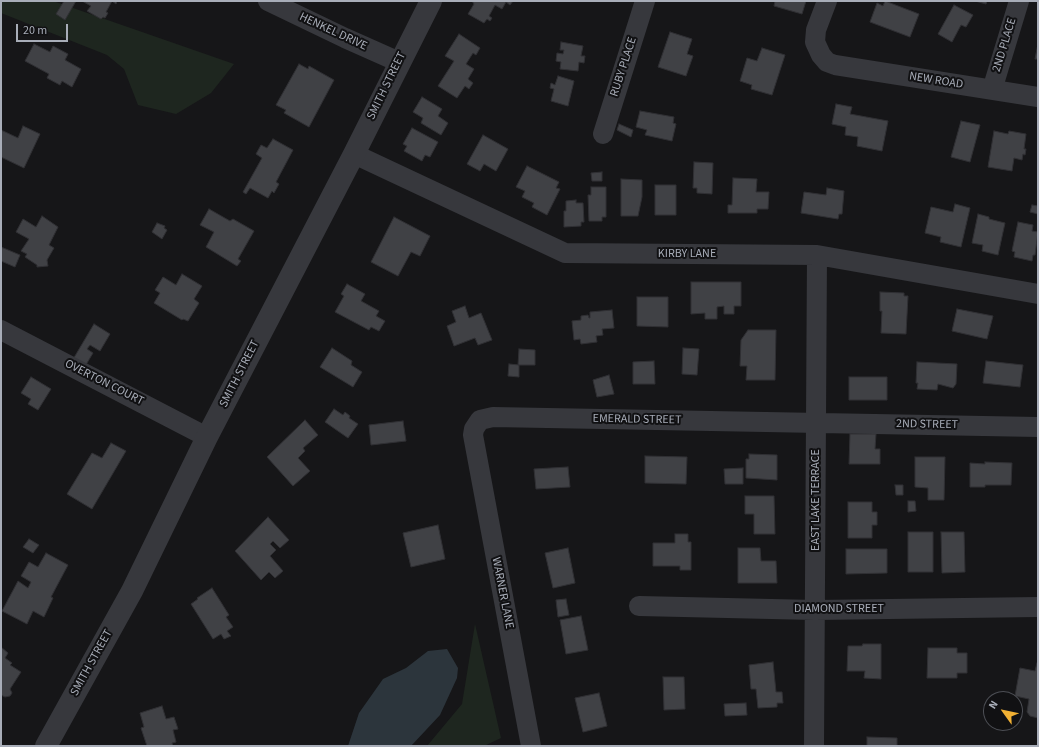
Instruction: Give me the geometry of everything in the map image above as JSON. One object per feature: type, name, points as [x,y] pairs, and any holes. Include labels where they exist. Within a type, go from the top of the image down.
[{"type":"street","name":"HENKEL DRIVE","points":[[268,1],[344,38],[399,62]]},
{"type":"street","name":"SMITH STREET","points":[[46,746],[132,591],[207,437],[354,154],[431,1]]},
{"type":"street","name":"RUBY PLACE","points":[[603,134],[645,1]]},
{"type":"street","name":"NEW ROAD","points":[[826,1],[815,42],[820,55],[827,62],[834,65],[1038,97]]},
{"type":"street","name":"2ND PLACE","points":[[992,90],[1019,1]]},
{"type":"street","name":"KIRBY LANE","points":[[354,154],[565,253],[817,255],[1038,294]]},
{"type":"street","name":"EAST LAKE TERRACE","points":[[814,746],[817,255]]},
{"type":"street","name":"OVERTON COURT","points":[[1,330],[207,437]]},
{"type":"street","name":"EMERALD STREET","points":[[474,441],[474,429],[476,424],[480,420],[493,417],[816,423]]},
{"type":"street","name":"2ND STREET","points":[[816,423],[1038,427]]},
{"type":"street","name":"WARNER LANE","points":[[474,441],[531,746]]},
{"type":"street","name":"DIAMOND STREET","points":[[639,606],[815,610],[1038,607]]},
{"type":"shaded area","points":[[1,1],[53,1],[234,64],[211,93],[176,114],[138,105],[124,69],[107,55],[1,13]]},
{"type":"shaded area","points":[[475,624],[501,738],[484,746],[427,746],[462,704]]},
{"type":"shaded area","points":[[447,649],[458,668],[457,678],[440,715],[411,746],[348,746],[359,713],[383,679],[406,668],[428,651]]},
{"type":"building","points":[[64,1],[76,1],[65,20],[56,14]]},
{"type":"building","points":[[82,1],[112,1],[106,12],[108,13],[105,18],[103,17],[101,19],[87,11],[91,6]]},
{"type":"building","points":[[472,1],[513,1],[510,5],[506,2],[502,9],[495,5],[489,16],[492,18],[490,21],[487,19],[484,23],[468,14],[474,4]]},
{"type":"building","points":[[775,1],[806,1],[802,14],[774,6]]},
{"type":"building","points":[[885,1],[919,14],[910,37],[870,22],[877,3],[883,6]]},
{"type":"building","points":[[975,1],[987,1],[986,4]]},
{"type":"building","points":[[954,5],[973,15],[966,27],[961,25],[952,42],[938,34]]},
{"type":"building","points":[[670,32],[692,39],[687,54],[693,56],[686,76],[658,67]]},
{"type":"building","points":[[459,34],[480,48],[476,55],[473,53],[466,64],[474,69],[468,79],[473,83],[469,89],[465,86],[457,98],[438,86],[454,61],[445,56]]},
{"type":"building","points":[[561,42],[583,46],[581,56],[585,56],[584,63],[579,62],[578,71],[560,69],[561,62],[556,61],[557,53],[563,54],[564,50],[560,50]]},
{"type":"building","points":[[34,44],[50,52],[53,46],[68,54],[65,60],[81,69],[72,87],[62,81],[60,85],[47,78],[49,74],[25,61]]},
{"type":"building","points":[[1038,44],[1038,59],[1035,59]]},
{"type":"building","points":[[762,48],[785,55],[772,95],[751,89],[752,85],[740,81],[747,58],[757,61]]},
{"type":"building","points":[[299,64],[308,69],[309,66],[334,80],[309,127],[284,113],[286,110],[276,105]]},
{"type":"building","points":[[558,76],[574,81],[568,106],[551,101],[554,89],[550,88],[551,83],[555,85]]},
{"type":"building","points":[[422,97],[442,109],[438,116],[448,123],[441,135],[421,123],[423,118],[413,112]]},
{"type":"building","points":[[836,104],[852,107],[850,114],[888,121],[882,151],[857,146],[858,137],[845,135],[846,127],[832,124]]},
{"type":"building","points":[[640,111],[674,117],[673,123],[676,124],[672,141],[645,135],[647,130],[636,127]]},
{"type":"building","points":[[961,121],[980,125],[970,162],[951,157]]},
{"type":"building","points":[[619,124],[633,130],[631,137],[617,130]]},
{"type":"building","points":[[23,126],[40,134],[24,168],[1,157],[1,130],[18,138]]},
{"type":"building","points":[[412,128],[438,142],[430,157],[425,155],[422,161],[404,151],[407,146],[403,144]]},
{"type":"building","points":[[994,131],[1008,134],[1009,131],[1026,134],[1024,149],[1026,149],[1025,155],[1023,154],[1022,160],[1014,158],[1012,171],[988,167]]},
{"type":"building","points":[[483,135],[508,149],[496,171],[484,164],[480,171],[467,164]]},
{"type":"building","points":[[273,139],[293,150],[276,182],[279,184],[274,193],[272,191],[268,198],[250,188],[246,194],[243,192],[262,158],[256,154],[261,145],[267,148]]},
{"type":"building","points":[[694,162],[713,163],[712,194],[697,193],[697,188],[693,188]]},
{"type":"building","points":[[527,166],[559,182],[556,188],[560,189],[547,215],[532,207],[534,203],[522,197],[525,191],[516,187]]},
{"type":"building","points":[[602,172],[602,181],[592,181],[591,173]]},
{"type":"building","points":[[733,178],[757,179],[756,192],[769,192],[768,209],[757,209],[757,213],[728,213],[728,205],[732,205]]},
{"type":"building","points":[[621,179],[642,180],[642,197],[638,216],[621,216]]},
{"type":"building","points":[[655,185],[676,185],[676,215],[655,215]]},
{"type":"building","points":[[591,187],[606,187],[606,217],[602,217],[602,221],[589,221],[588,195],[591,195]]},
{"type":"building","points":[[827,188],[844,191],[842,214],[839,214],[838,219],[801,213],[804,192],[826,195]]},
{"type":"building","points":[[576,200],[576,203],[583,203],[584,222],[581,222],[581,226],[564,227],[564,211],[566,211],[566,201]]},
{"type":"building","points":[[955,204],[970,208],[961,247],[940,242],[941,237],[925,233],[931,207],[953,212]]},
{"type":"building","points":[[1032,205],[1038,206],[1038,214],[1030,212]]},
{"type":"building","points":[[209,209],[230,221],[233,219],[254,231],[238,259],[241,261],[237,266],[206,247],[214,232],[200,225]]},
{"type":"building","points":[[978,214],[989,217],[989,219],[1005,223],[998,255],[982,251],[983,245],[972,243]]},
{"type":"building","points":[[42,216],[58,227],[49,245],[54,248],[47,260],[48,266],[37,267],[37,265],[25,257],[27,254],[21,251],[29,239],[16,232],[23,219],[36,227]]},
{"type":"building","points":[[394,217],[430,236],[420,256],[411,252],[398,276],[371,262]]},
{"type":"building","points":[[1018,222],[1033,225],[1032,231],[1038,232],[1035,255],[1033,255],[1032,261],[1014,257],[1015,252],[1012,251]]},
{"type":"building","points":[[157,223],[165,226],[164,228],[167,230],[162,239],[152,232]]},
{"type":"building","points":[[1,247],[20,255],[15,267],[1,261]]},
{"type":"building","points":[[182,274],[202,286],[194,299],[199,303],[188,321],[182,320],[154,303],[160,293],[155,290],[163,277],[176,285]]},
{"type":"building","points":[[691,282],[741,282],[741,306],[734,306],[734,314],[724,314],[724,306],[717,307],[717,319],[705,319],[705,313],[691,314]]},
{"type":"building","points":[[347,284],[365,294],[361,301],[379,311],[376,316],[385,321],[379,331],[371,327],[369,330],[335,312],[344,296],[341,294]]},
{"type":"building","points":[[880,292],[904,293],[904,296],[908,296],[906,334],[881,333],[882,311],[880,311]]},
{"type":"building","points":[[637,297],[668,297],[668,327],[637,326]]},
{"type":"building","points":[[465,306],[469,318],[481,313],[492,340],[478,345],[475,338],[454,346],[447,326],[456,322],[452,311]]},
{"type":"building","points":[[957,309],[993,316],[987,339],[952,331]]},
{"type":"building","points":[[612,310],[614,328],[602,329],[603,335],[596,336],[597,342],[581,344],[580,339],[574,340],[572,321],[581,320],[581,316],[588,315],[590,318],[590,312]]},
{"type":"building","points":[[94,324],[110,334],[100,351],[90,345],[87,349],[93,353],[84,368],[72,361]]},
{"type":"building","points":[[748,330],[776,330],[775,380],[746,380],[747,366],[740,366],[741,340]]},
{"type":"building","points":[[332,348],[352,361],[351,365],[362,372],[353,387],[320,367]]},
{"type":"building","points":[[683,348],[699,349],[697,375],[682,374]]},
{"type":"building","points":[[519,349],[535,350],[535,365],[518,365]]},
{"type":"building","points":[[654,361],[655,384],[633,384],[633,362]]},
{"type":"building","points":[[986,361],[1023,365],[1020,387],[983,383]]},
{"type":"building","points":[[917,362],[957,364],[956,384],[953,388],[938,384],[937,390],[917,389]]},
{"type":"building","points":[[509,364],[519,365],[519,377],[508,376]]},
{"type":"building","points":[[609,375],[614,394],[597,397],[593,380]]},
{"type":"building","points":[[31,377],[51,389],[38,410],[28,404],[31,399],[21,393]]},
{"type":"building","points":[[849,377],[887,377],[887,400],[849,400]]},
{"type":"building","points":[[334,409],[343,415],[345,412],[350,416],[349,418],[358,424],[348,438],[325,422]]},
{"type":"building","points":[[305,420],[318,435],[303,448],[305,451],[298,458],[310,471],[293,486],[267,457]]},
{"type":"building","points":[[403,421],[406,441],[371,445],[369,425]]},
{"type":"building","points":[[850,434],[876,434],[875,449],[880,449],[880,464],[849,464]]},
{"type":"building","points":[[111,443],[126,451],[92,509],[67,494],[92,453],[102,458]]},
{"type":"building","points":[[749,454],[777,455],[777,480],[746,478],[746,459],[749,459]]},
{"type":"building","points":[[645,456],[687,457],[686,484],[645,483]]},
{"type":"building","points":[[915,457],[945,457],[944,500],[928,500],[928,488],[915,487]]},
{"type":"building","points":[[985,462],[1012,463],[1011,485],[985,485],[985,487],[970,487],[970,463],[985,464]]},
{"type":"building","points":[[568,467],[570,487],[536,489],[534,469]]},
{"type":"building","points":[[743,468],[743,484],[725,484],[724,469]]},
{"type":"building","points":[[895,485],[903,485],[903,495],[896,495]]},
{"type":"building","points":[[745,496],[774,496],[775,534],[754,534],[754,514],[745,514]]},
{"type":"building","points":[[908,501],[915,501],[916,511],[908,512]]},
{"type":"building","points":[[848,502],[872,502],[872,512],[877,512],[877,525],[872,525],[872,538],[848,538]]},
{"type":"building","points":[[268,517],[289,540],[280,548],[273,541],[270,544],[276,550],[270,556],[283,571],[275,578],[269,572],[261,580],[235,551]]},
{"type":"building","points":[[438,525],[445,559],[411,567],[403,533]]},
{"type":"building","points":[[908,532],[933,532],[933,572],[908,572]]},
{"type":"building","points":[[941,532],[964,532],[965,572],[942,573]]},
{"type":"building","points":[[675,534],[688,534],[688,542],[691,542],[691,570],[680,570],[680,566],[653,566],[653,543],[675,543]]},
{"type":"building","points":[[29,539],[39,545],[33,553],[23,547]]},
{"type":"building","points":[[568,548],[575,583],[553,588],[545,553]]},
{"type":"building","points":[[738,548],[760,548],[761,561],[776,561],[777,583],[738,583]]},
{"type":"building","points":[[846,549],[887,549],[887,573],[846,574]]},
{"type":"building","points":[[46,553],[68,565],[51,597],[53,598],[44,617],[33,611],[27,624],[2,611],[18,581],[28,588],[31,582],[21,576],[29,562],[38,567]]},
{"type":"building","points":[[212,588],[229,615],[226,617],[233,627],[227,631],[231,636],[224,639],[221,634],[213,639],[191,604]]},
{"type":"building","points":[[566,599],[569,615],[558,617],[556,600]]},
{"type":"building","points":[[581,616],[588,650],[566,654],[560,620]]},
{"type":"building","points":[[863,644],[881,644],[881,679],[864,678],[865,671],[847,671],[848,646],[862,646]]},
{"type":"building","points":[[1,647],[8,653],[5,658],[12,663],[10,665],[21,672],[10,689],[12,693],[10,696],[5,697],[1,695]]},
{"type":"building","points":[[928,648],[957,648],[957,653],[967,653],[967,673],[957,673],[957,678],[927,678]]},
{"type":"building","points":[[773,662],[776,692],[782,692],[783,703],[777,703],[777,707],[758,708],[756,689],[751,689],[749,665]]},
{"type":"building","points":[[1038,663],[1038,718],[1030,716],[1027,712],[1029,699],[1023,698],[1023,691],[1016,691],[1020,668],[1035,671]]},
{"type":"building","points":[[663,677],[684,677],[685,709],[664,710]]},
{"type":"building","points":[[599,693],[607,726],[583,732],[575,698]]},
{"type":"building","points":[[746,703],[747,715],[725,716],[724,704]]},
{"type":"building","points":[[162,706],[166,719],[174,717],[178,729],[173,730],[176,742],[172,743],[173,746],[147,746],[141,728],[144,727],[140,713]]},
{"type":"building","points":[[867,737],[897,738],[897,746],[867,746]]}]
